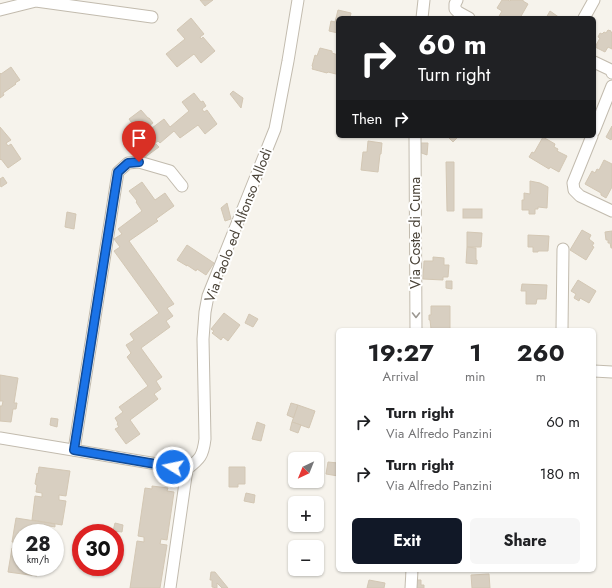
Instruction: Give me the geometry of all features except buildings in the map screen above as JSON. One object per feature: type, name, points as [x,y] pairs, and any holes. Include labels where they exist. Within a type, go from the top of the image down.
[{"type":"street","name":"Via Paolo ed Alfonso Allodi","points":[[187,469],[198,461],[204,449],[203,339],[208,296],[275,129],[298,0]]},
{"type":"street","points":[[422,16],[424,0]]},
{"type":"street","points":[[457,0],[454,9],[465,16]]},
{"type":"street","points":[[585,16],[594,0]]},
{"type":"street","points":[[0,10],[36,1],[152,17]]},
{"type":"street","points":[[596,63],[611,70],[612,73]]},
{"type":"street","points":[[596,126],[612,86]]},
{"type":"street","name":"Via Coste di Cuma","points":[[415,138],[416,328]]},
{"type":"street","points":[[591,138],[573,183],[574,190],[580,196],[612,211]]},
{"type":"street","points":[[74,450],[118,172],[128,163],[139,162],[170,170],[182,186]]},
{"type":"street","points":[[562,328],[563,249]]},
{"type":"street","points":[[596,371],[612,372]]},
{"type":"street","points":[[0,438],[187,469],[170,588]]},
{"type":"street","points":[[411,588],[412,572]]},
{"type":"route","points":[[139,162],[128,163],[118,172],[74,450],[173,467]]}]
